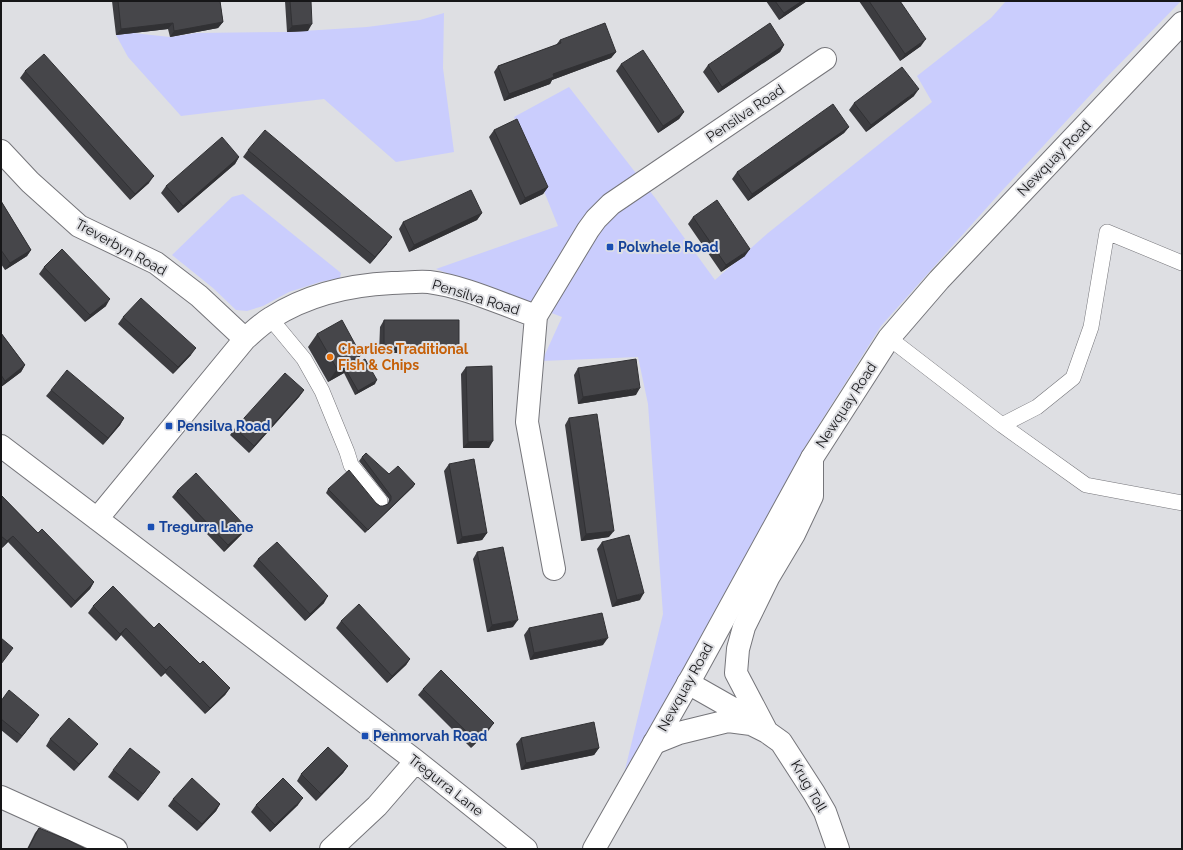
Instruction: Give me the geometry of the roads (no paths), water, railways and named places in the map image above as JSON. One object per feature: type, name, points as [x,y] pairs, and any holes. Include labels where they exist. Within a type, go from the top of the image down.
[{"type":"main road","name":"Newquay Road","points":[[594,849],[691,678],[812,458],[889,338],[939,280],[1182,23]]},
{"type":"main road","name":"Pensilva Road","points":[[97,519],[245,339],[270,318],[296,304],[316,296],[351,287],[377,284],[427,282],[452,287],[536,316],[588,230],[596,219],[611,204],[825,59]]},
{"type":"main road","name":"Treverbyn Road","points":[[1,151],[30,182],[80,226],[156,263],[199,296],[245,339]]},
{"type":"main road","points":[[536,316],[527,422],[554,569]]},
{"type":"main road","name":"Tregurra Lane","points":[[1,446],[416,761],[526,849]]},
{"type":"main road","points":[[759,728],[736,673],[738,649],[744,627],[769,576],[794,534],[812,496],[812,458]]},
{"type":"main road","points":[[691,678],[723,686],[746,694]]},
{"type":"main road","name":"Krug Toll","points":[[691,678],[759,728],[781,742],[814,793],[827,818],[838,849]]},
{"type":"main road","points":[[654,743],[679,733],[728,721],[759,728]]},
{"type":"main road","points":[[332,849],[376,806],[416,761]]},
{"type":"main road","points":[[1,797],[116,849]]},
{"type":"lane","points":[[1002,425],[1037,406],[1073,378],[1091,327],[1107,232],[1182,263]]},
{"type":"lane","points":[[270,318],[304,359],[322,391],[351,465],[380,501]]},
{"type":"lane","points":[[889,338],[1002,425],[1086,485],[1182,503]]},
{"type":"place","name":"Polwhele Road","points":[[610,247]]},
{"type":"place","name":"Charlies Traditional Fish & Chips","points":[[330,357]]},
{"type":"place","name":"Pensilva Road","points":[[169,426]]},
{"type":"place","name":"Tregurra Lane","points":[[151,527]]},
{"type":"place","name":"Penmorvah Road","points":[[365,736]]}]
